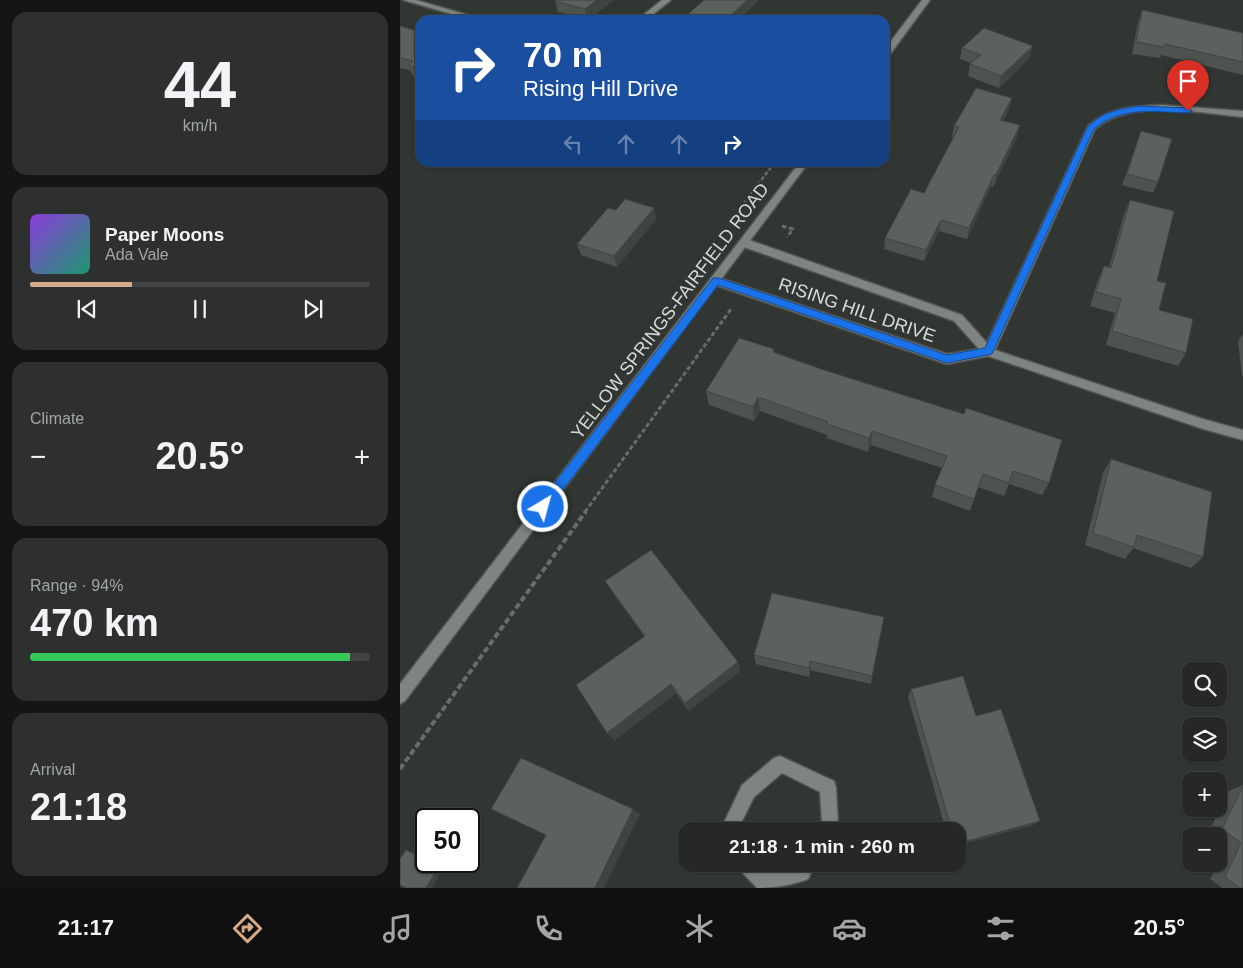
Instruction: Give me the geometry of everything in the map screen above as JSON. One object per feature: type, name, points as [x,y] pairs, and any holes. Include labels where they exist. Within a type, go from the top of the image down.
[{"type":"street","points":[[407,0],[462,15]]},
{"type":"street","points":[[648,15],[666,0]]},
{"type":"street","points":[[890,48],[926,0]]},
{"type":"street","points":[[988,352],[1091,128],[1102,119],[1118,112],[1139,108],[1243,114]]},
{"type":"street","name":"YELLOW SPRINGS-FAIRFIELD ROAD","points":[[400,696],[801,167]]},
{"type":"street","name":"RISING HILL DRIVE","points":[[745,242],[958,318],[988,352]]},
{"type":"street","name":"RISING HILL DRIVE","points":[[716,281],[947,359],[988,352],[1203,424],[1243,435]]},
{"type":"street","points":[[732,822],[748,791],[780,764],[828,787],[830,822]]},
{"type":"street","points":[[751,872],[759,884],[802,872]]},
{"type":"path","points":[[779,225],[793,229],[782,244]]},
{"type":"path","points":[[400,769],[730,309]]},
{"type":"building","points":[[555,0],[597,0],[585,9]]},
{"type":"building","points":[[704,0],[747,0],[731,15],[687,15]]},
{"type":"building","points":[[1142,10],[1243,33],[1243,62],[1165,44],[1164,47],[1136,42]]},
{"type":"building","points":[[400,26],[415,30],[415,67],[408,65],[413,61],[400,58]]},
{"type":"building","points":[[984,28],[1033,46],[1001,76],[970,64],[981,55],[962,48]]},
{"type":"building","points":[[976,88],[1012,98],[1000,120],[1020,125],[969,228],[941,220],[926,250],[885,238],[911,189],[924,193],[959,127],[954,126]]},
{"type":"building","points":[[1141,131],[1172,139],[1158,182],[1127,174]]},
{"type":"building","points":[[625,199],[654,208],[614,256],[577,244],[608,208],[616,210]]},
{"type":"building","points":[[1130,200],[1174,211],[1157,281],[1166,283],[1159,310],[1193,319],[1186,353],[1112,331],[1121,299],[1096,292],[1104,266],[1111,268]]},
{"type":"building","points":[[739,338],[774,349],[773,352],[824,370],[964,414],[966,408],[1062,440],[1049,483],[1013,471],[1009,483],[983,474],[974,499],[935,485],[947,456],[872,431],[869,438],[758,397],[753,407],[706,391]]},
{"type":"building","points":[[1111,459],[1212,492],[1203,557],[1137,535],[1134,547],[1093,533]]},
{"type":"building","points":[[651,550],[738,662],[685,703],[671,684],[607,733],[576,685],[645,636],[605,581]]},
{"type":"building","points":[[772,593],[884,617],[872,676],[810,661],[809,668],[754,655]]},
{"type":"building","points":[[963,676],[976,716],[1001,709],[1040,821],[966,841],[966,822],[949,822],[911,689]]},
{"type":"building","points":[[521,758],[633,809],[595,888],[517,888],[546,835],[491,809]]},
{"type":"building","points":[[1243,786],[1243,888],[1240,888],[1225,877],[1241,843],[1227,833],[1227,827],[1223,827]]},
{"type":"building","points":[[406,850],[415,854],[415,873],[435,873],[426,888],[406,888],[400,885],[400,859]]},
{"type":"route","points":[[543,507],[716,281],[947,359],[988,352],[1091,128],[1102,119],[1118,112],[1139,108],[1188,111]]}]
